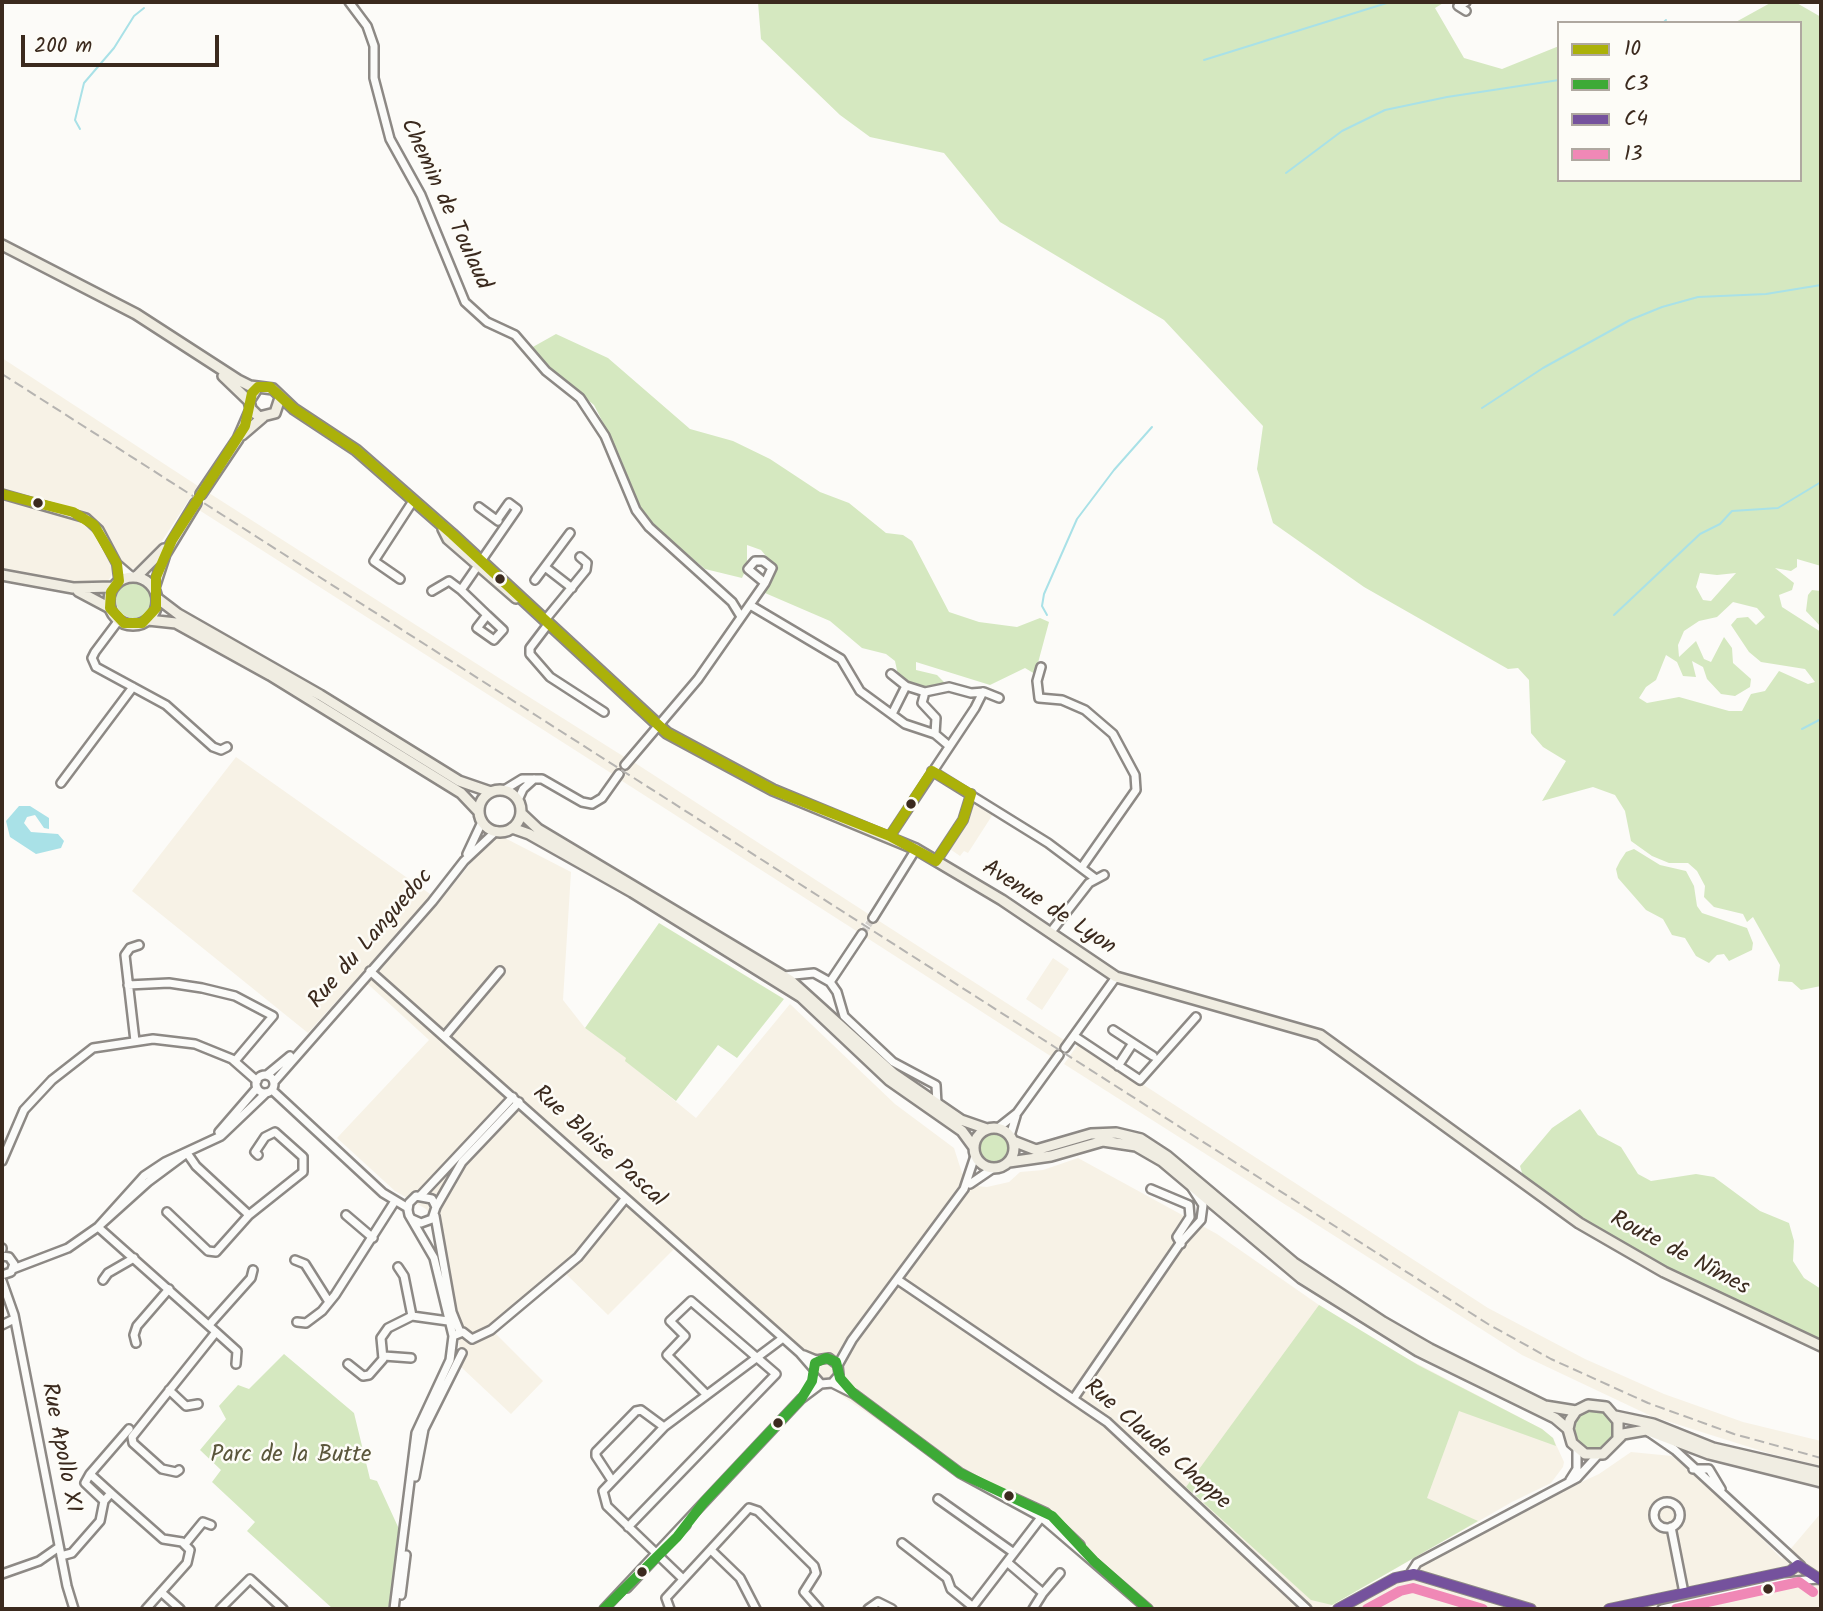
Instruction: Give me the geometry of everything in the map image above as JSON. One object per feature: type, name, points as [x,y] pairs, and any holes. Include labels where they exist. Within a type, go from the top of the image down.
[{"type":"main road","points":[[2,245],[136,314],[215,367],[258,387],[270,387],[280,398],[275,414]]},
{"type":"main road","points":[[215,367],[263,417]]},
{"type":"main road","points":[[148,620],[156,608],[154,588],[159,567],[172,540],[238,439],[258,387]]},
{"type":"main road","name":"Avenue de Lyon","points":[[280,398],[356,450],[442,528],[448,539],[535,611],[655,725],[773,790],[890,836],[918,850],[1116,977],[1320,1035]]},
{"type":"main road","points":[[238,439],[263,417],[275,414],[309,419]]},
{"type":"main road","points":[[2,575],[73,588],[116,584],[134,577],[172,540]]},
{"type":"main road","points":[[134,577],[154,588]]},
{"type":"main road","points":[[110,608],[116,584]]},
{"type":"main road","points":[[73,588],[110,608],[118,620],[136,625],[148,620],[176,623],[304,695],[461,793],[479,812],[482,822],[496,831],[512,828],[529,834],[632,892],[801,997],[889,1080],[962,1131],[980,1163],[992,1169],[1009,1162],[1051,1156],[1092,1143],[1114,1141],[1136,1146],[1154,1156],[1271,1256],[1311,1285],[1418,1352],[1549,1416],[1568,1429],[1577,1450],[1597,1456],[1609,1451],[1618,1439],[1633,1430],[1646,1430],[1709,1454],[1821,1482]]},
{"type":"main road","points":[[157,598],[178,614],[320,695],[459,781],[492,792],[504,790],[518,800],[521,813],[538,829],[784,976],[813,998],[894,1074],[968,1124],[987,1129],[999,1128],[1012,1139],[1036,1150],[1091,1134],[1116,1133],[1141,1139],[1167,1156],[1294,1263],[1383,1322],[1430,1349],[1545,1406],[1577,1411]]},
{"type":"main road","points":[[479,812],[482,800],[492,792]]},
{"type":"main road","points":[[512,828],[521,813]]},
{"type":"main road","name":"Route de Nîmes","points":[[1320,1035],[1579,1223],[1664,1272],[1821,1346]]},
{"type":"main road","points":[[974,1151],[978,1136],[987,1129]]},
{"type":"main road","points":[[1009,1162],[1014,1153],[1012,1139]]},
{"type":"main road","points":[[1568,1429],[1577,1411],[1588,1405],[1600,1405],[1615,1416],[1653,1424],[1713,1448],[1821,1473]]},
{"type":"main road","points":[[1615,1416],[1620,1427],[1618,1439]]},
{"type":"street","name":"Chemin de Toulaud","points":[[349,2],[367,26],[373,46],[374,78],[390,139],[421,195],[465,302],[487,322],[515,335],[546,370],[580,398],[606,436],[636,510],[649,527],[732,602],[740,615]]},
{"type":"street","points":[[1466,2],[1458,6],[1466,11]]},
{"type":"street","points":[[2,494],[86,518],[99,530],[117,564],[134,577]]},
{"type":"street","points":[[400,579],[377,566],[374,559],[413,501]]},
{"type":"street","points":[[461,590],[517,509],[509,503],[497,520]]},
{"type":"street","points":[[479,507],[506,526]]},
{"type":"street","points":[[535,580],[570,533]]},
{"type":"street","points":[[580,557],[587,564],[586,570],[547,622],[530,648],[530,654],[550,677],[604,712]]},
{"type":"street","points":[[116,584],[117,564]]},
{"type":"street","points":[[545,567],[572,588]]},
{"type":"street","points":[[432,591],[449,581],[487,615]]},
{"type":"street","points":[[625,765],[655,725],[698,679],[740,615],[750,606],[765,583]]},
{"type":"street","points":[[750,606],[841,659],[860,691],[905,724],[935,734],[948,745]]},
{"type":"street","points":[[118,620],[95,652],[93,663],[99,670],[178,714],[213,747],[221,750],[227,747]]},
{"type":"street","points":[[1041,667],[1037,681],[1039,698],[1062,700],[1085,710],[1113,734],[1135,775],[1136,790],[1082,867]]},
{"type":"street","points":[[891,674],[906,686],[925,692],[949,687],[983,692],[999,698]]},
{"type":"street","points":[[892,714],[906,686]]},
{"type":"street","points":[[61,783],[133,687]]},
{"type":"street","points":[[925,692],[922,703],[936,718],[935,734]]},
{"type":"street","points":[[890,836],[983,692]]},
{"type":"street","points":[[932,771],[1082,867],[1096,879]]},
{"type":"street","points":[[504,790],[522,779],[535,779],[549,782],[582,802],[592,804],[602,798],[619,774]]},
{"type":"street","points":[[518,800],[523,789],[535,779]]},
{"type":"street","points":[[936,861],[963,820],[971,794]]},
{"type":"street","name":"Rue du Languedoc","points":[[464,861],[482,822]]},
{"type":"street","name":"Rue du Languedoc","points":[[2,1275],[34,1259],[68,1248],[98,1227],[144,1176],[165,1162],[232,1128],[271,1089],[307,1043],[432,902],[464,861],[496,831]]},
{"type":"street","points":[[873,918],[918,850]]},
{"type":"street","points":[[1050,933],[1089,883],[1104,875]]},
{"type":"street","points":[[830,982],[862,934]]},
{"type":"street","points":[[135,1041],[125,955],[130,948],[139,945]]},
{"type":"street","name":"Rue Blaise Pascal","points":[[370,971],[800,1353],[813,1372]]},
{"type":"street","points":[[445,1036],[500,971]]},
{"type":"street","points":[[784,976],[814,973],[830,982],[837,992],[844,1016],[893,1062],[936,1085],[937,1104]]},
{"type":"street","points":[[1065,1048],[1116,977]]},
{"type":"street","points":[[128,985],[169,983],[202,988],[234,996],[273,1016],[238,1063]]},
{"type":"street","points":[[1074,1036],[1140,1080],[1196,1017]]},
{"type":"street","points":[[1113,1030],[1153,1056]]},
{"type":"street","points":[[2,1161],[24,1110],[52,1080],[93,1048],[135,1041],[174,1040],[195,1044],[238,1063],[261,1080],[395,1201],[408,1208],[434,1258],[448,1321],[456,1334]]},
{"type":"street","name":"Rue du Languedoc","points":[[208,1142],[237,1115],[261,1080],[307,1043]]},
{"type":"street","points":[[1118,1066],[1133,1043]]},
{"type":"street","points":[[999,1128],[1017,1113],[1059,1055]]},
{"type":"street","points":[[261,1080],[271,1089]]},
{"type":"street","points":[[408,1208],[412,1199],[421,1195],[516,1099]]},
{"type":"street","points":[[412,1219],[426,1223],[435,1212],[447,1184],[462,1162],[516,1099]]},
{"type":"street","points":[[1012,1139],[1017,1113]]},
{"type":"street","points":[[167,1212],[208,1251],[215,1252],[249,1214],[303,1172],[303,1157],[275,1132],[265,1137],[255,1152],[257,1156]]},
{"type":"street","points":[[964,1189],[974,1151]]},
{"type":"street","points":[[187,1153],[196,1166],[249,1214]]},
{"type":"street","points":[[854,1394],[839,1375],[838,1365],[852,1340],[964,1189],[992,1169]]},
{"type":"street","points":[[1181,1242],[1195,1230],[1204,1213],[1203,1205],[1190,1185]]},
{"type":"street","points":[[1074,1398],[1173,1254],[1181,1250],[1181,1242],[1177,1237],[1191,1217],[1189,1205],[1151,1189]]},
{"type":"street","points":[[396,1609],[414,1441],[450,1360],[456,1334],[432,1199],[421,1195]]},
{"type":"street","points":[[396,1609],[422,1434],[462,1353],[469,1350],[472,1339],[491,1330],[578,1257],[625,1199]]},
{"type":"street","points":[[298,1321],[306,1323],[329,1302],[395,1201]]},
{"type":"street","points":[[346,1215],[373,1238]]},
{"type":"street","points":[[98,1227],[237,1351],[236,1364]]},
{"type":"street","points":[[2,1247],[8,1258]]},
{"type":"street","name":"Rue du Languedoc","points":[[8,1258],[34,1259]]},
{"type":"street","name":"Rue Apollo XI","points":[[8,1258],[12,1271],[9,1293],[74,1609]]},
{"type":"street","points":[[103,1280],[108,1273],[134,1258]]},
{"type":"street","points":[[295,1259],[305,1264],[329,1302]]},
{"type":"street","points":[[398,1267],[404,1276],[412,1316]]},
{"type":"street","points":[[209,1325],[251,1278],[253,1270]]},
{"type":"street","name":"Rue Claude Chappe","points":[[898,1280],[1074,1398],[1124,1438],[1307,1609]]},
{"type":"street","name":"Rue Apollo XI","points":[[2,1281],[9,1293]]},
{"type":"street","points":[[136,1343],[134,1335],[137,1326],[169,1289]]},
{"type":"street","points":[[628,1527],[776,1374],[693,1301],[686,1304],[667,1324],[685,1336],[667,1355],[706,1394]]},
{"type":"street","points":[[384,1356],[381,1338],[384,1332],[412,1316],[448,1321]]},
{"type":"street","points":[[2,1325],[14,1319]]},
{"type":"street","points":[[179,1470],[176,1472],[162,1469],[132,1440],[216,1332]]},
{"type":"street","points":[[456,1334],[466,1332],[472,1339]]},
{"type":"street","points":[[683,1579],[628,1527],[603,1499],[604,1488],[664,1427],[783,1338]]},
{"type":"street","points":[[801,1399],[820,1360],[829,1358],[852,1340]]},
{"type":"street","points":[[452,1347],[462,1353]]},
{"type":"street","name":"Rue Blaise Pascal","points":[[800,1353],[820,1360]]},
{"type":"street","points":[[384,1356],[411,1358]]},
{"type":"street","points":[[348,1364],[352,1370],[366,1376],[384,1356]]},
{"type":"street","points":[[829,1358],[838,1365]]},
{"type":"street","points":[[813,1372],[821,1384]]},
{"type":"street","points":[[832,1383],[839,1375]]},
{"type":"street","points":[[605,1608],[801,1399],[821,1384],[832,1383],[854,1394],[961,1473],[1043,1514],[1148,1609]]},
{"type":"street","points":[[169,1391],[186,1406],[198,1404]]},
{"type":"street","points":[[611,1479],[596,1454],[636,1411],[641,1410],[664,1427]]},
{"type":"street","points":[[104,1502],[85,1483],[129,1429]]},
{"type":"street","points":[[1646,1430],[1675,1450],[1804,1569],[1820,1580]]},
{"type":"street","points":[[1568,1483],[1577,1469],[1577,1450]]},
{"type":"street","points":[[1410,1574],[1416,1563],[1568,1483],[1581,1474],[1597,1456]]},
{"type":"street","points":[[90,1474],[163,1539],[184,1544],[190,1550],[190,1559],[146,1609]]},
{"type":"street","points":[[2,1574],[60,1551],[72,1553],[100,1521],[104,1502],[111,1493]]},
{"type":"street","points":[[938,1499],[963,1514],[1014,1553]]},
{"type":"street","points":[[670,1609],[666,1598],[748,1508],[758,1511],[814,1566],[816,1573],[803,1592],[819,1609]]},
{"type":"street","points":[[902,1543],[947,1578],[951,1589],[972,1608],[1043,1514]]},
{"type":"street","points":[[184,1544],[203,1522],[211,1525]]},
{"type":"street","points":[[1671,1527],[1684,1593],[1680,1599],[1687,1606]]},
{"type":"street","points":[[711,1549],[740,1578],[756,1609]]},
{"type":"street","points":[[1787,1553],[1793,1581]]},
{"type":"street","points":[[1007,1562],[1043,1592]]},
{"type":"street","points":[[1609,1609],[1804,1569]]},
{"type":"street","points":[[1804,1569],[1804,1581]]},
{"type":"street","points":[[1033,1609],[1043,1592],[1060,1573]]},
{"type":"street","points":[[1338,1609],[1395,1578],[1410,1574],[1531,1609]]},
{"type":"street","points":[[220,1609],[250,1578],[283,1609]]},
{"type":"street","points":[[1661,1609],[1687,1606],[1793,1581],[1820,1580]]},
{"type":"street","points":[[161,1592],[180,1609]]},
{"type":"street","points":[[867,1609],[878,1602],[892,1609]]},
{"type":"shaded area","points":[[2,358],[198,486],[158,547],[140,568],[115,570],[106,584],[73,584],[2,569]]},
{"type":"shaded area","points":[[209,493],[626,758],[614,775],[199,510]]},
{"type":"shaded area","points":[[236,757],[440,901],[492,837],[499,835],[571,872],[563,1000],[585,1028],[627,1058],[626,1061],[696,1118],[790,1004],[895,1104],[954,1148],[962,1173],[976,1186],[987,1187],[1009,1182],[1020,1172],[1043,1170],[1078,1158],[1217,1234],[1319,1305],[1389,1349],[1542,1429],[1553,1438],[1564,1462],[1563,1467],[1551,1483],[1512,1502],[1325,1609],[1138,1609],[1036,1515],[963,1479],[838,1393],[676,1247],[608,1315],[566,1274],[495,1333],[543,1381],[511,1414],[461,1367],[456,1305],[443,1231],[426,1209],[395,1191],[337,1138],[429,1040],[359,976],[308,1033],[132,891]]},
{"type":"shaded area","points":[[632,761],[870,915],[858,932],[619,779]]},
{"type":"shaded area","points":[[977,799],[995,811],[968,853],[964,851],[960,856],[947,847]]},
{"type":"shaded area","points":[[876,919],[1064,1040],[1052,1057],[864,936]]},
{"type":"shaded area","points":[[1053,958],[1069,969],[1042,1010],[1026,999]]},
{"type":"shaded area","points":[[1079,1043],[1488,1308],[1585,1359],[1664,1394],[1743,1422],[1821,1441],[1821,1466],[1768,1453],[1651,1416],[1522,1355],[1064,1064]]},
{"type":"shaded area","points":[[1631,1452],[1672,1456],[1722,1498],[1782,1559],[1821,1513],[1821,1609],[1346,1609],[1516,1512],[1599,1474]]},
{"type":"green space","points":[[758,2],[1445,2],[1435,8],[1464,58],[1502,69],[1557,47],[1557,182],[1802,182],[1802,21],[1738,21],[1772,2],[1795,2],[1821,17],[1821,566],[1797,559],[1797,567],[1791,571],[1775,568],[1794,583],[1792,590],[1779,595],[1782,607],[1821,632],[1821,986],[1801,990],[1792,982],[1778,981],[1780,965],[1753,917],[1747,922],[1743,914],[1714,907],[1704,897],[1705,886],[1697,871],[1688,863],[1669,863],[1652,856],[1631,841],[1625,811],[1615,795],[1593,787],[1542,801],[1566,761],[1543,747],[1531,733],[1529,680],[1518,668],[1508,669],[1364,587],[1273,523],[1257,469],[1263,426],[1164,320],[1000,222],[944,153],[870,137],[840,115],[761,39]],"holes":[[[1700,573],[1736,573],[1711,601],[1703,600],[1696,587]],[[1733,602],[1757,608],[1765,617],[1756,625],[1748,617],[1737,618],[1731,625],[1749,652],[1761,662],[1805,669],[1815,682],[1808,684],[1779,671],[1765,691],[1751,694],[1742,711],[1729,711],[1679,697],[1647,703],[1639,698],[1646,687],[1656,680],[1666,655],[1677,662],[1683,676],[1696,677],[1692,661],[1703,667],[1707,679],[1721,694],[1735,696],[1750,687],[1751,679],[1733,663],[1732,648],[1724,637],[1711,662],[1704,659],[1696,641],[1679,657],[1678,645],[1684,631],[1699,621],[1717,617]]]},
{"type":"green space","points":[[556,334],[608,358],[690,429],[733,441],[770,459],[820,492],[849,503],[886,533],[903,535],[912,541],[949,612],[979,622],[1017,627],[1040,618],[1049,622],[1035,674],[1025,668],[990,685],[916,662],[916,670],[937,675],[947,685],[924,689],[898,675],[895,661],[886,654],[862,648],[830,621],[765,593],[776,568],[761,550],[747,545],[747,567],[742,578],[705,569],[655,527],[641,510],[618,452],[594,405],[552,371],[531,348]]},
{"type":"green space","points":[[134,582],[147,587],[152,600],[147,613],[134,618],[121,613],[116,600],[121,587]]},
{"type":"green space","points":[[1812,590],[1821,591],[1821,627],[1806,611],[1808,595]]},
{"type":"green space","points":[[1634,849],[1660,865],[1686,871],[1694,886],[1697,906],[1702,913],[1747,928],[1753,943],[1752,950],[1729,961],[1724,954],[1717,955],[1709,963],[1696,956],[1685,938],[1672,935],[1663,919],[1646,910],[1618,878],[1616,869],[1620,861],[1626,852]]},
{"type":"green space","points":[[659,923],[784,999],[737,1058],[718,1045],[676,1101],[625,1061],[626,1058],[585,1028]]},
{"type":"green space","points":[[1580,1109],[1598,1135],[1621,1147],[1638,1174],[1651,1181],[1696,1174],[1714,1177],[1760,1211],[1789,1223],[1794,1241],[1793,1261],[1804,1278],[1821,1289],[1821,1346],[1664,1272],[1526,1186],[1520,1166],[1552,1128]]},
{"type":"green space","points":[[994,1133],[1000,1134],[1008,1142],[1008,1154],[1000,1162],[994,1163],[988,1162],[980,1154],[979,1148],[980,1142],[988,1134]]},
{"type":"green space","points":[[1319,1305],[1418,1365],[1542,1429],[1553,1438],[1556,1446],[1459,1411],[1427,1498],[1478,1521],[1332,1605],[1311,1600],[1186,1487]]},
{"type":"green space","name":"Parc de la Butte","points":[[284,1354],[354,1413],[370,1479],[377,1481],[399,1529],[400,1541],[388,1609],[333,1609],[247,1531],[255,1522],[212,1482],[221,1470],[200,1450],[226,1419],[219,1406],[238,1385],[249,1389]]},
{"type":"green space","points":[[1595,1410],[1609,1416],[1615,1430],[1609,1444],[1595,1450],[1581,1444],[1575,1430],[1581,1416]]},
{"type":"water","points":[[19,806],[30,806],[49,818],[49,829],[44,828],[35,815],[27,817],[24,823],[31,832],[58,834],[64,841],[61,848],[36,854],[10,837],[6,821]]},
{"type":"waterway","points":[[1204,60],[1390,2]]},
{"type":"waterway","points":[[80,129],[75,120],[84,83],[114,48],[134,16],[144,8]]},
{"type":"waterway","points":[[1286,173],[1342,131],[1385,110],[1447,97],[1557,80]]},
{"type":"waterway","points":[[1482,408],[1543,368],[1630,320],[1662,307],[1698,297],[1766,294],[1821,285]]},
{"type":"waterway","points":[[1047,615],[1042,606],[1044,594],[1077,519],[1114,470],[1152,427]]},
{"type":"waterway","points":[[1614,615],[1700,534],[1720,524],[1732,511],[1778,508],[1821,482]]},
{"type":"waterway","points":[[1802,729],[1821,719]]},
{"type":"tunnel","points":[[862,934],[873,918]]},
{"type":"railway","points":[[2,374],[1488,1324],[1551,1359],[1648,1403],[1734,1434],[1821,1458]]},
{"type":"transit line","name":"10","points":[[2,494],[73,512],[94,525],[117,564],[119,581],[111,592],[110,608],[124,623],[142,623],[156,608],[156,577],[172,540],[245,426],[252,393],[258,387],[270,387],[294,409],[356,450],[452,534],[667,733],[773,790],[890,836]]},
{"type":"transit line","name":"10","points":[[932,771],[971,794],[963,820],[936,861],[890,836],[932,771]]},
{"type":"transit line","name":"C3","points":[[604,1609],[677,1537],[704,1502],[801,1399],[812,1381],[815,1363],[826,1358],[836,1362],[840,1378],[854,1394],[960,1473],[1052,1516],[1094,1561],[1148,1609]]},
{"type":"transit line","name":"C4","points":[[1609,1609],[1790,1571],[1798,1565],[1821,1580]]},
{"type":"transit line","name":"C4","points":[[1338,1609],[1395,1578],[1414,1574],[1531,1609]]},
{"type":"transit line","name":"13","points":[[1676,1609],[1799,1582],[1813,1592]]},
{"type":"transit line","name":"13","points":[[1367,1609],[1400,1591],[1413,1588],[1483,1609]]}]
